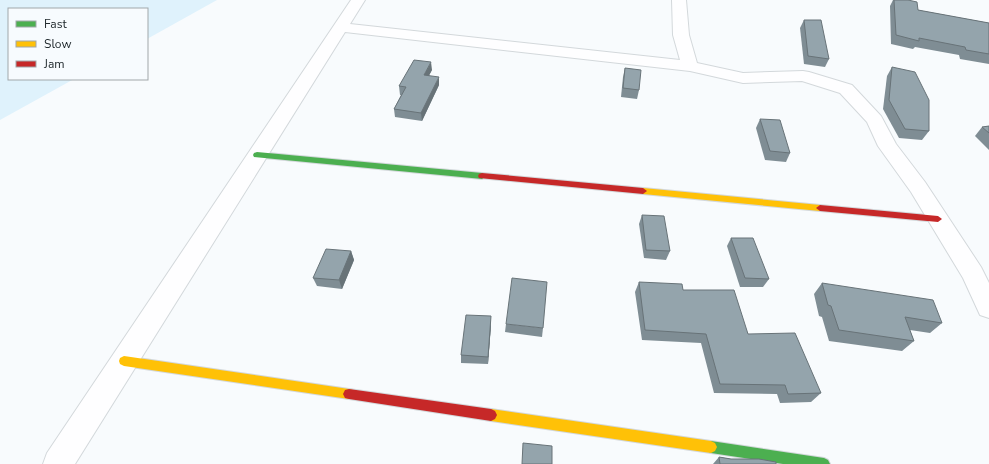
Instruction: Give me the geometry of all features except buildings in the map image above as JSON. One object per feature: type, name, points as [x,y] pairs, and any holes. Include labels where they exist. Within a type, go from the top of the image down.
[{"type":"street","points":[[58,464],[358,0]]},
{"type":"street","points":[[679,0],[681,35],[690,66]]},
{"type":"street","points":[[340,27],[690,66],[743,78],[803,76],[846,89],[875,120],[888,146],[918,187],[973,274],[989,308]]},
{"type":"street","points":[[257,155],[938,219]]},
{"type":"street","points":[[124,361],[824,464]]},
{"type":"shaded area","points":[[0,0],[217,0],[148,38],[148,8],[8,8],[8,80],[72,80],[0,120]]},
{"type":"traffic: fast","points":[[257,155],[482,176]]},
{"type":"traffic: fast","points":[[711,447],[824,464]]},
{"type":"traffic: slow","points":[[643,191],[820,208]]},
{"type":"traffic: slow","points":[[124,361],[349,394]]},
{"type":"traffic: slow","points":[[491,415],[711,447]]},
{"type":"traffic: jam","points":[[482,176],[643,191]]},
{"type":"traffic: jam","points":[[820,208],[938,219]]},
{"type":"traffic: jam","points":[[349,394],[491,415]]}]
